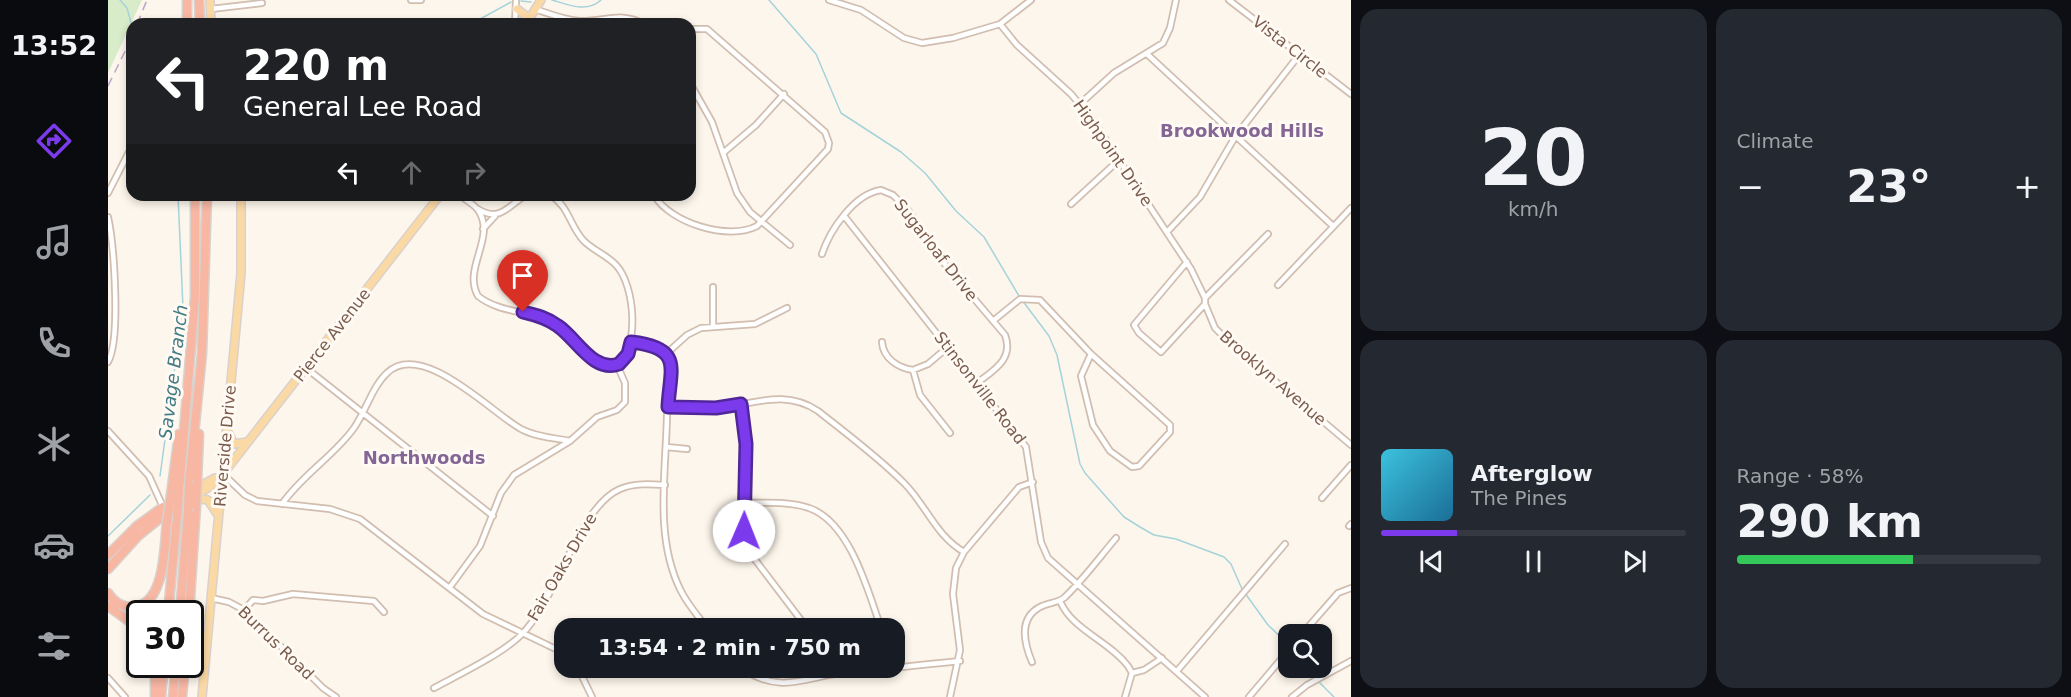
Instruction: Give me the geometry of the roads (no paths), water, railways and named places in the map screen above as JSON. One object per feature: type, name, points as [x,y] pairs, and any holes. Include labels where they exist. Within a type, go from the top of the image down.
[{"type":"highway","points":[[187,0],[187,18]]},
{"type":"highway","points":[[199,0],[200,18]]},
{"type":"highway","points":[[169,600],[177,516],[175,494],[195,297],[195,201]]},
{"type":"highway","points":[[189,600],[193,483],[207,268],[207,201]]},
{"type":"highway","points":[[108,593],[117,602],[129,607],[140,606],[150,599],[160,578],[165,515],[175,494]]},
{"type":"highway","points":[[182,600],[192,505]]},
{"type":"highway","points":[[108,555],[137,526],[165,515]]},
{"type":"highway","points":[[108,569],[138,536],[165,515]]},
{"type":"highway","points":[[108,606],[126,620]]},
{"type":"highway","points":[[155,678],[155,697]]},
{"type":"highway","points":[[161,697],[163,678]]},
{"type":"highway","points":[[173,697],[175,678]]},
{"type":"highway","points":[[182,697],[184,678]]},
{"type":"main road","points":[[210,0],[211,18]]},
{"type":"main road","points":[[529,18],[542,0]]},
{"type":"main road","points":[[517,9],[524,18]]},
{"type":"main road","name":"Riverside Drive","points":[[202,697],[241,273],[241,201]]},
{"type":"main road","name":"Pierce Avenue","points":[[165,515],[192,505],[223,474],[435,201]]},
{"type":"main road","points":[[227,430],[234,444],[247,442]]},
{"type":"main road","name":"Pierce Avenue","points":[[165,515],[223,474]]},
{"type":"main road","points":[[192,505],[209,501],[219,516]]},
{"type":"street","points":[[411,0],[422,0]]},
{"type":"street","points":[[516,0],[516,18]]},
{"type":"street","points":[[829,0],[861,10],[904,38],[922,43],[954,38],[1000,24],[1030,0]]},
{"type":"street","points":[[1080,104],[1114,73],[1159,46],[1167,36],[1176,0]]},
{"type":"street","name":"Vista Circle","points":[[1229,0],[1351,94]]},
{"type":"street","points":[[211,9],[262,3]]},
{"type":"street","points":[[535,9],[556,18]]},
{"type":"street","points":[[604,18],[612,16],[630,18]]},
{"type":"street","name":"Highpoint Drive","points":[[1000,24],[1017,45],[1080,104],[1187,262],[1205,301]]},
{"type":"street","points":[[660,201],[667,209],[711,230],[740,233],[749,231],[761,221],[801,176],[824,157],[829,142],[825,132],[784,94],[707,29],[696,29]]},
{"type":"street","points":[[1146,54],[1333,226]]},
{"type":"street","points":[[1167,232],[1209,185],[1235,137],[1299,55]]},
{"type":"street","points":[[696,93],[708,112],[737,193],[761,221],[790,245]]},
{"type":"street","points":[[723,153],[756,125],[784,94]]},
{"type":"street","points":[[108,193],[126,158]]},
{"type":"street","points":[[1071,204],[1119,159]]},
{"type":"street","name":"Sugarloaf Drive","points":[[822,254],[832,231],[862,199],[876,191],[893,195],[908,210],[937,255],[1005,335],[1008,350],[1001,364],[977,383]]},
{"type":"street","points":[[467,201],[477,209],[497,215]]},
{"type":"street","points":[[483,229],[497,215],[518,201]]},
{"type":"street","points":[[558,201],[564,205],[584,241],[620,269],[631,309],[631,342],[628,354],[617,365]]},
{"type":"street","points":[[1278,285],[1351,208]]},
{"type":"street","points":[[477,209],[483,229],[473,272],[478,296],[492,304],[543,317],[568,333],[597,363],[617,365]]},
{"type":"street","points":[[108,217],[114,273],[113,348],[108,362]]},
{"type":"street","name":"Stinsonville Road","points":[[845,217],[1026,447],[1043,550],[1048,558],[1205,697]]},
{"type":"street","points":[[1187,262],[1158,293],[1134,325],[1139,333],[1161,352],[1268,234]]},
{"type":"street","points":[[713,287],[713,325]]},
{"type":"street","points":[[993,321],[1020,299],[1040,300],[1091,354],[1170,424],[1170,432],[1140,466],[1132,467],[1110,451],[1093,426],[1081,376],[1091,354]]},
{"type":"street","name":"Brooklyn Avenue","points":[[1205,301],[1215,328],[1229,342],[1351,445]]},
{"type":"street","points":[[666,354],[687,334],[713,325],[755,324],[787,308]]},
{"type":"street","points":[[631,342],[652,346],[666,354],[673,373],[666,447],[665,534],[669,562],[684,598],[699,618]]},
{"type":"street","points":[[882,342],[882,349],[897,366],[913,370],[928,364],[948,347]]},
{"type":"street","points":[[282,504],[300,480],[354,428],[387,373],[393,368],[410,364],[434,372],[471,390],[506,419],[529,433],[570,441]]},
{"type":"street","points":[[450,587],[480,546],[501,494],[514,475],[570,441],[597,417],[617,410],[625,402],[625,383],[617,365]]},
{"type":"street","points":[[306,368],[492,516]]},
{"type":"street","points":[[913,370],[920,396],[950,432]]},
{"type":"street","points":[[668,407],[716,408],[782,398],[805,403],[818,411],[903,481],[920,501],[942,535],[964,552]]},
{"type":"street","points":[[741,404],[746,444],[744,531],[750,552],[800,618]]},
{"type":"street","points":[[108,431],[149,476],[165,515]]},
{"type":"street","points":[[666,447],[687,449]]},
{"type":"street","points":[[1322,498],[1351,465]]},
{"type":"street","points":[[223,474],[250,498],[330,509],[360,519],[483,614],[554,648]]},
{"type":"street","points":[[950,697],[960,661],[960,638],[953,586],[956,568],[964,552],[1020,487],[1033,482]]},
{"type":"street","name":"Fair Oaks Drive","points":[[434,688],[501,651],[523,632],[548,600],[590,516],[600,504],[616,491],[627,486],[665,485]]},
{"type":"street","points":[[744,503],[803,506],[832,522],[848,544],[877,618]]},
{"type":"street","points":[[1032,662],[1023,642],[1026,625],[1037,608],[1060,601],[1116,538]]},
{"type":"street","points":[[1177,671],[1285,544]]},
{"type":"street","points":[[1311,624],[1338,593],[1351,588]]},
{"type":"street","points":[[244,610],[253,600],[263,601],[292,594],[374,601],[384,612]]},
{"type":"street","name":"Burrus Road","points":[[211,598],[229,602],[244,610],[323,688],[336,697]]},
{"type":"street","points":[[1060,601],[1068,618],[1105,644],[1124,661],[1132,673],[1125,697]]},
{"type":"street","points":[[1132,673],[1144,670],[1162,658]]},
{"type":"street","points":[[905,667],[960,661]]},
{"type":"street","points":[[1292,697],[1307,685],[1351,662]]},
{"type":"street","points":[[1249,697],[1278,663]]},
{"type":"street","points":[[108,678],[125,697]]},
{"type":"street","points":[[583,678],[592,697]]},
{"type":"street","points":[[761,678],[789,683],[808,682],[822,678]]},
{"type":"waterway","points":[[120,0],[127,8],[130,18]]},
{"type":"waterway","points":[[552,0],[571,6],[584,7],[601,0]]},
{"type":"waterway","points":[[769,0],[816,54],[841,113],[901,152],[925,173],[956,211],[984,237],[1019,296]]},
{"type":"waterway","points":[[521,1],[531,2]]},
{"type":"waterway","points":[[482,18],[511,2]]},
{"type":"waterway","name":"Savage Branch","points":[[160,476],[183,308],[178,201]]},
{"type":"waterway","points":[[1022,300],[1049,336],[1057,355],[1080,464],[1085,473],[1124,517],[1140,527],[1154,535],[1176,539],[1224,557],[1231,564],[1242,589],[1268,625],[1278,634]]},
{"type":"waterway","name":"Savage Branch","points":[[108,536],[150,495]]},
{"type":"waterway","points":[[1318,681],[1334,697]]},
{"type":"railway","points":[[140,18],[147,0]]},
{"type":"railway","points":[[108,86],[126,49]]},
{"type":"district","name":"Brookwood Hills","points":[[1242,130]]},
{"type":"district","name":"Northwoods","points":[[424,457]]}]
